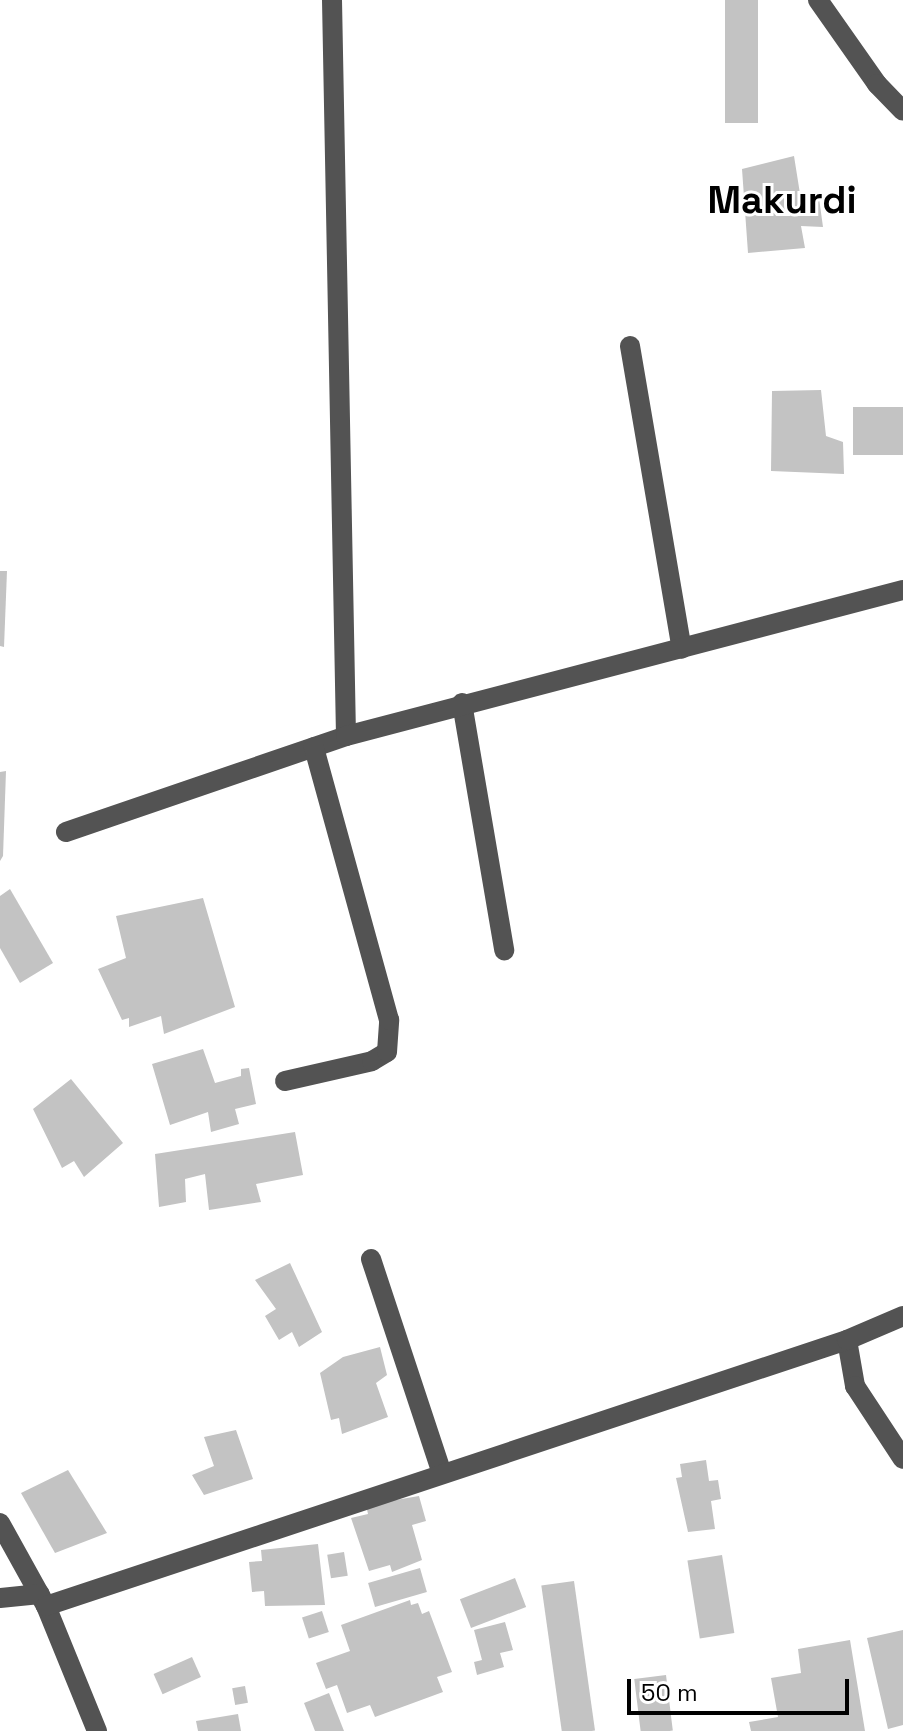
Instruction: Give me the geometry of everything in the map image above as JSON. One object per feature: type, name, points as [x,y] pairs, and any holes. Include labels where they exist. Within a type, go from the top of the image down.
[{"type":"street","points":[[332,0],[346,736]]},
{"type":"street","points":[[818,0],[877,84],[903,111]]},
{"type":"street","points":[[630,346],[682,649]]},
{"type":"street","points":[[66,832],[346,736],[462,703],[903,590]]},
{"type":"street","points":[[462,703],[504,950]]},
{"type":"street","points":[[285,1081],[372,1061],[387,1052],[389,1020],[314,747]]},
{"type":"street","points":[[371,1259],[441,1471]]},
{"type":"street","points":[[0,1598],[43,1600],[847,1340],[903,1316]]},
{"type":"street","points":[[847,1340],[855,1386],[903,1459]]},
{"type":"street","points":[[0,1523],[43,1600],[97,1731]]},
{"type":"building","points":[[725,0],[758,0],[758,123],[725,123]]},
{"type":"building","points":[[794,156],[801,200],[819,198],[823,227],[801,226],[805,248],[748,253],[742,169]]},
{"type":"building","points":[[821,390],[826,436],[843,442],[844,474],[771,471],[772,391]]},
{"type":"building","points":[[853,407],[903,407],[903,455],[853,455]]},
{"type":"building","points":[[0,571],[7,571],[4,647],[0,646]]},
{"type":"building","points":[[6,771],[3,856],[0,861],[0,772]]},
{"type":"building","points":[[10,889],[53,963],[20,983],[0,948],[0,896]]},
{"type":"building","points":[[203,898],[235,1007],[164,1034],[161,1016],[129,1027],[129,1018],[122,1020],[98,969],[126,958],[116,916]]},
{"type":"building","points":[[203,1049],[215,1083],[241,1076],[241,1069],[249,1068],[256,1104],[235,1109],[239,1124],[211,1132],[208,1112],[170,1125],[152,1064]]},
{"type":"building","points":[[71,1079],[123,1143],[84,1177],[74,1161],[62,1168],[33,1109]]},
{"type":"building","points":[[295,1132],[303,1175],[256,1184],[261,1202],[209,1210],[205,1174],[185,1179],[186,1202],[159,1207],[155,1154]]},
{"type":"building","points":[[290,1263],[322,1332],[299,1347],[292,1332],[279,1340],[265,1316],[276,1309],[255,1280]]},
{"type":"building","points":[[380,1347],[387,1375],[376,1383],[388,1417],[342,1434],[339,1418],[331,1420],[320,1373],[343,1357]]},
{"type":"building","points":[[236,1430],[253,1479],[204,1495],[192,1475],[214,1466],[204,1437]]},
{"type":"building","points":[[706,1460],[709,1481],[718,1480],[721,1499],[711,1501],[715,1529],[688,1532],[676,1478],[682,1477],[680,1464]]},
{"type":"building","points":[[68,1470],[107,1533],[55,1553],[21,1493]]},
{"type":"building","points":[[419,1496],[426,1521],[412,1525],[422,1560],[392,1572],[390,1565],[369,1571],[351,1518],[368,1514],[366,1505]]},
{"type":"building","points":[[318,1544],[325,1605],[265,1606],[264,1591],[252,1592],[249,1562],[262,1561],[261,1550]]},
{"type":"building","points":[[344,1552],[348,1576],[331,1578],[327,1555]]},
{"type":"building","points":[[722,1555],[734,1633],[700,1639],[687,1560]]},
{"type":"building","points":[[420,1568],[427,1592],[375,1607],[368,1583]]},
{"type":"building","points":[[515,1578],[526,1607],[471,1628],[460,1599]]},
{"type":"building","points":[[574,1581],[595,1731],[562,1731],[541,1586]]},
{"type":"building","points":[[410,1600],[411,1605],[418,1603],[422,1614],[429,1611],[452,1672],[437,1677],[443,1692],[375,1717],[370,1705],[347,1713],[337,1685],[326,1689],[316,1663],[350,1651],[341,1625]]},
{"type":"building","points":[[322,1611],[329,1632],[309,1638],[302,1617]]},
{"type":"building","points":[[505,1622],[513,1650],[500,1653],[504,1667],[477,1675],[474,1662],[482,1660],[474,1630]]},
{"type":"building","points":[[903,1630],[903,1725],[888,1729],[867,1638]]},
{"type":"building","points":[[850,1640],[865,1731],[751,1731],[749,1722],[778,1717],[771,1678],[801,1673],[798,1649]]},
{"type":"building","points":[[192,1657],[201,1677],[163,1694],[154,1674]]},
{"type":"building","points":[[666,1675],[673,1731],[641,1731],[634,1679]]},
{"type":"building","points":[[245,1686],[248,1703],[235,1705],[232,1688]]},
{"type":"building","points":[[329,1693],[344,1731],[315,1731],[304,1703]]},
{"type":"building","points":[[238,1714],[241,1731],[198,1731],[196,1721]]},
{"type":"district","name":"Makurdi","points":[[782,201]]}]
